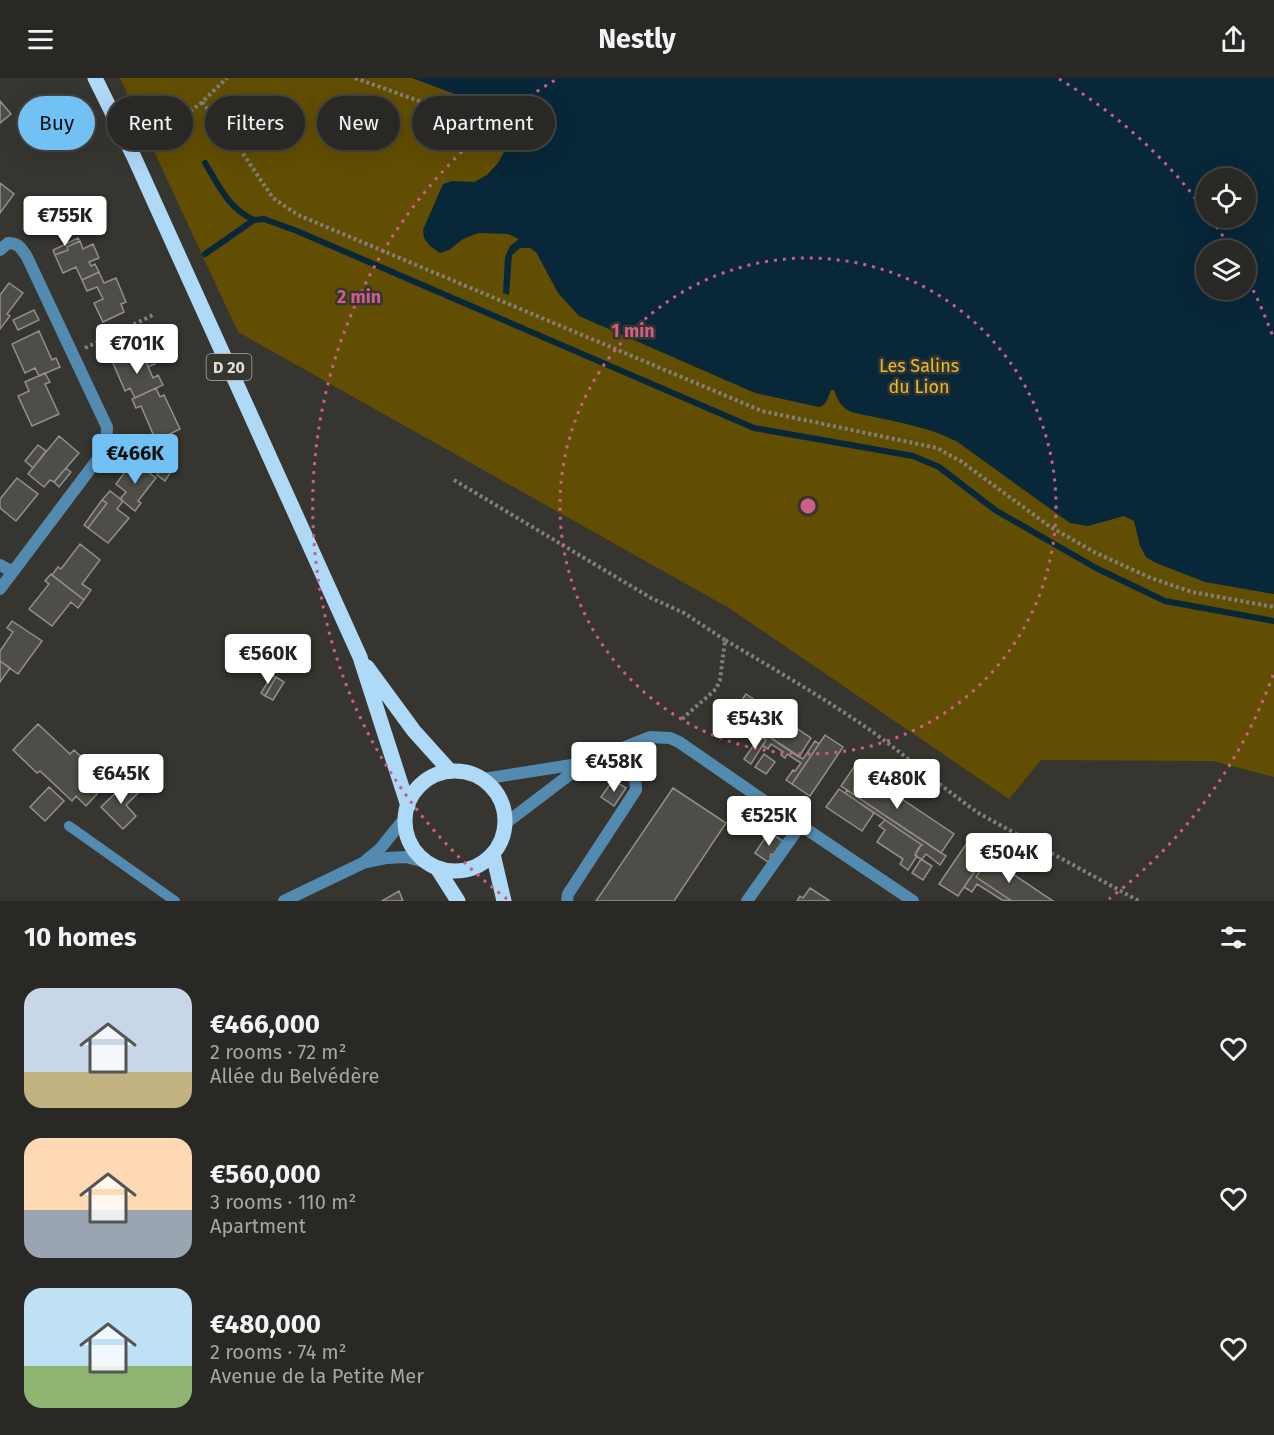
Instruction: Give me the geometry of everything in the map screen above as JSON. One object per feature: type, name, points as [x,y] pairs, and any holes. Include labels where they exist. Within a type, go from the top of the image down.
[{"type":"main road","name":"D 20","points":[[96,78],[134,157],[360,657],[406,812]]},
{"type":"main road","name":"D 20","points":[[360,657],[414,730],[450,771]]},
{"type":"main road","points":[[431,865],[452,872],[467,870],[482,864],[494,854],[502,839],[506,823],[503,806],[495,790],[483,779],[467,772],[450,771],[436,775],[423,783],[414,793],[406,812],[409,842],[416,853],[431,865],[458,901]]},
{"type":"main road","points":[[494,854],[504,901]]},
{"type":"street","points":[[0,250],[8,243],[16,243],[22,248],[107,427],[103,452],[0,589]]},
{"type":"street","points":[[0,564],[13,572]]},
{"type":"street","points":[[483,779],[584,763],[650,737],[670,738],[680,742],[913,901]]},
{"type":"street","points":[[567,901],[567,894],[636,790],[635,776],[621,749]]},
{"type":"street","points":[[506,823],[584,763]]},
{"type":"street","points":[[363,863],[379,849],[406,812]]},
{"type":"street","points":[[747,901],[800,826]]},
{"type":"street","points":[[284,901],[363,863],[406,857],[431,865]]},
{"type":"lane","points":[[69,826],[175,901]]},
{"type":"path","points":[[134,157],[202,102],[227,78]]},
{"type":"path","points":[[355,78],[412,99]]},
{"type":"path","points":[[202,102],[239,148],[273,198],[298,215],[762,411],[937,448],[962,462],[1049,526],[1096,553],[1152,578],[1192,592],[1274,608]]},
{"type":"path","points":[[73,354],[153,315]]},
{"type":"path","points":[[454,480],[651,598],[684,613],[811,691],[871,730],[981,814],[1139,901]]},
{"type":"path","points":[[682,719],[716,689],[720,680],[725,640]]},
{"type":"green space","name":"Les Salins du Lion","points":[[120,78],[1274,78],[1274,777],[1213,761],[1041,760],[1009,799],[729,608],[238,332],[153,150],[193,150],[193,96],[128,96]]},
{"type":"water","points":[[412,78],[1274,78],[1274,594],[1205,582],[1156,563],[1146,557],[1140,546],[1134,521],[1124,516],[1088,526],[1070,523],[956,441],[918,427],[851,412],[840,403],[834,390],[831,390],[826,403],[819,407],[755,393],[579,316],[558,293],[536,252],[530,248],[520,248],[512,255],[509,295],[503,293],[505,257],[510,246],[519,239],[508,234],[478,233],[440,253],[424,238],[423,230],[443,184],[452,181],[474,182],[487,175],[504,150],[555,150],[555,96],[460,96]]},
{"type":"building","points":[[0,101],[11,114],[0,123]]},
{"type":"building","points":[[0,183],[14,194],[0,213]]},
{"type":"building","points":[[78,238],[80,241],[67,247],[68,250],[55,255],[53,250]]},
{"type":"building","points":[[80,241],[83,249],[93,244],[99,258],[89,262],[91,266],[95,264],[99,272],[82,280],[76,267],[63,273],[55,255],[68,250],[67,247]]},
{"type":"building","points":[[99,272],[104,283],[116,278],[126,302],[121,304],[124,312],[103,322],[94,303],[103,299],[97,287],[87,291],[82,280]]},
{"type":"building","points":[[9,283],[23,293],[7,314],[10,316],[0,329],[0,295]]},
{"type":"building","points":[[34,310],[39,320],[18,330],[13,320]]},
{"type":"building","points":[[39,331],[52,360],[56,358],[60,367],[39,376],[35,368],[25,373],[12,344]]},
{"type":"building","points":[[148,348],[155,364],[148,367],[141,351]]},
{"type":"building","points":[[141,350],[153,378],[158,375],[163,385],[135,398],[130,388],[125,391],[113,363]]},
{"type":"building","points":[[45,373],[50,382],[45,384],[59,414],[32,426],[18,396],[29,391],[25,382]]},
{"type":"building","points":[[156,388],[160,397],[164,395],[180,429],[156,441],[141,406],[136,408],[132,399]]},
{"type":"building","points":[[59,436],[79,453],[54,482],[50,480],[44,487],[28,474]]},
{"type":"building","points":[[38,445],[46,451],[33,468],[25,461]]},
{"type":"building","points":[[133,461],[156,478],[138,501],[141,503],[135,511],[120,499],[126,492],[116,484]]},
{"type":"building","points":[[166,462],[174,467],[165,481],[157,475]]},
{"type":"building","points":[[66,468],[71,472],[59,487],[54,482]]},
{"type":"building","points":[[17,478],[38,494],[16,521],[0,508],[0,499]]},
{"type":"building","points":[[110,491],[123,501],[117,509],[129,518],[108,543],[88,528],[107,503],[102,500]]},
{"type":"building","points":[[102,500],[107,503],[88,528],[84,525]]},
{"type":"building","points":[[80,544],[100,560],[82,584],[91,590],[84,600],[52,575],[58,567],[61,569]]},
{"type":"building","points":[[51,574],[84,600],[78,608],[71,602],[52,626],[29,609],[49,584],[45,581]]},
{"type":"building","points":[[12,621],[42,641],[18,674],[0,661],[0,651],[13,632],[7,628]]},
{"type":"building","points":[[0,661],[10,668],[0,682]]},
{"type":"building","points":[[272,675],[276,677],[265,696],[261,693]]},
{"type":"building","points":[[276,677],[284,682],[273,700],[265,696]]},
{"type":"building","points":[[746,694],[811,738],[799,757],[733,713]]},
{"type":"building","points":[[738,716],[803,759],[815,741],[819,744],[792,784],[786,780],[801,763],[787,754],[785,758],[781,755],[783,752],[771,744],[768,749],[763,746],[766,740],[736,719]]},
{"type":"building","points":[[38,724],[70,754],[74,750],[108,782],[86,806],[76,796],[72,801],[13,750]]},
{"type":"building","points":[[825,735],[843,747],[810,796],[792,784]]},
{"type":"building","points":[[760,736],[766,740],[751,764],[744,759]]},
{"type":"building","points":[[764,754],[775,762],[766,774],[755,767]]},
{"type":"building","points":[[854,767],[954,834],[941,853],[841,786]]},
{"type":"building","points":[[613,780],[626,788],[614,806],[601,797]]},
{"type":"building","points":[[128,781],[139,792],[126,805],[136,816],[123,829],[101,807]]},
{"type":"building","points":[[49,787],[64,801],[45,821],[30,807]]},
{"type":"building","points":[[673,788],[726,823],[674,901],[596,901]]},
{"type":"building","points":[[839,789],[874,813],[862,831],[826,807]]},
{"type":"building","points":[[847,790],[946,856],[940,865],[926,854],[922,859],[917,857],[915,855],[922,845],[845,793]]},
{"type":"building","points":[[885,820],[922,845],[908,870],[900,864],[903,859],[877,842],[885,830],[879,826]]},
{"type":"building","points":[[769,832],[783,841],[773,855],[771,854],[768,862],[755,853]]},
{"type":"building","points":[[973,834],[991,847],[958,896],[939,884]]},
{"type":"building","points":[[989,851],[992,853],[976,877],[1012,901],[1002,900],[977,884],[972,892],[964,887]]},
{"type":"building","points":[[989,858],[1053,901],[1012,901],[976,877]]},
{"type":"building","points":[[921,859],[932,866],[923,880],[912,873]]},
{"type":"building","points":[[810,888],[830,901],[797,901],[800,896],[803,898]]},
{"type":"building","points":[[399,891],[403,901],[382,901]]},
{"type":"waterway","points":[[205,163],[231,203],[254,220]]},
{"type":"waterway","points":[[205,254],[254,220],[264,219],[297,231],[754,428],[913,456],[939,467],[995,510],[1096,568],[1165,601],[1274,621]]}]
